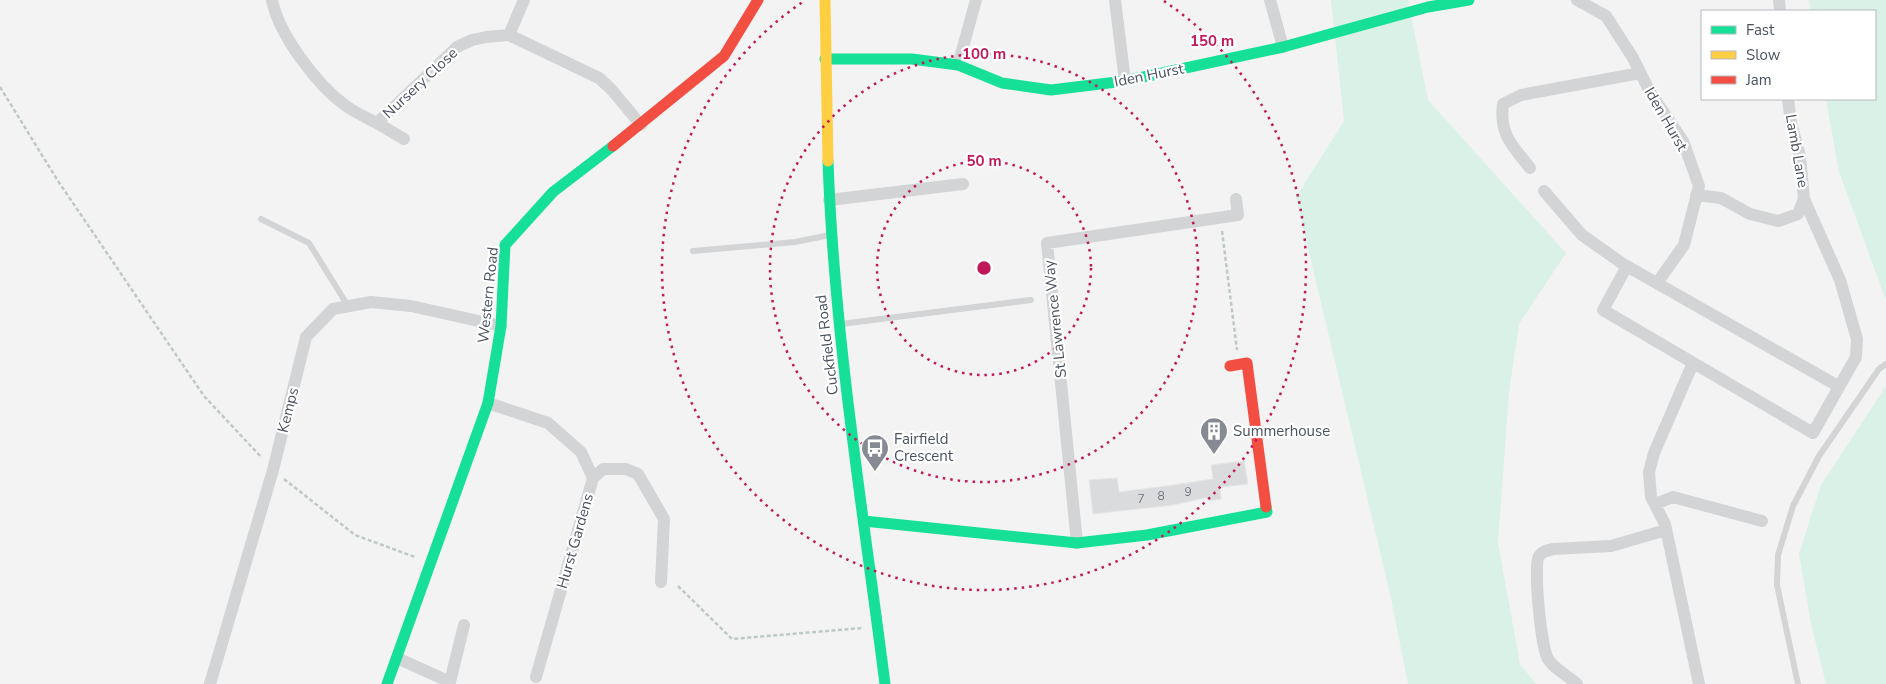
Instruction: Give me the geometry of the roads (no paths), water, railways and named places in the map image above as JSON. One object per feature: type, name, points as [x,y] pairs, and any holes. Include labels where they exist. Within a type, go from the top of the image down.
[{"type":"street","name":"Nursery Close","points":[[272,0],[280,27],[325,88],[347,107],[404,139]]},
{"type":"street","points":[[524,0],[509,35],[599,78],[611,89],[641,125]]},
{"type":"street","name":"Western Road","points":[[387,684],[488,403],[501,326],[505,245],[553,192],[641,125],[724,56],[758,0]]},
{"type":"street","name":"Cuckfield Road","points":[[825,0],[824,59],[831,235],[839,325],[885,684]]},
{"type":"street","points":[[958,65],[976,0]]},
{"type":"street","points":[[1115,0],[1125,81]]},
{"type":"street","points":[[1270,0],[1283,47]]},
{"type":"street","name":"Iden Hurst","points":[[824,59],[912,59],[958,65],[1002,83],[1051,90],[1125,81],[1283,47],[1428,7],[1470,0]]},
{"type":"street","name":"Iden Hurst","points":[[1577,0],[1606,16],[1634,58],[1650,92],[1683,141],[1699,186],[1684,246],[1657,283]]},
{"type":"street","name":"Nursery Close","points":[[377,123],[457,47],[472,40],[509,35]]},
{"type":"street","points":[[1530,168],[1506,136],[1501,119],[1503,104],[1521,95],[1640,73]]},
{"type":"street","name":"Lamb Lane","points":[[1696,195],[1721,198],[1750,214],[1778,221],[1798,214],[1804,199],[1800,156],[1791,123],[1788,100]]},
{"type":"street","points":[[829,200],[963,184]]},
{"type":"street","points":[[1544,191],[1582,235],[1627,266],[1838,386]]},
{"type":"street","name":"St Lawrence Way","points":[[1078,543],[1047,243],[1238,215],[1236,199]]},
{"type":"street","points":[[1627,266],[1603,310],[1813,433],[1856,357],[1857,339],[1840,280],[1804,199]]},
{"type":"street","name":"Kemps","points":[[210,684],[273,470],[306,337],[333,309],[371,302],[411,306],[501,326]]},
{"type":"street","points":[[864,521],[1078,543],[1117,540],[1267,512],[1248,363],[1235,365]]},
{"type":"street","points":[[1693,363],[1654,453],[1649,472],[1651,497],[1665,524],[1699,684]]},
{"type":"street","name":"Hurst Gardens","points":[[488,403],[548,424],[581,452],[593,478],[536,677]]},
{"type":"street","points":[[593,478],[603,469],[626,469],[638,474],[664,519],[661,582]]},
{"type":"street","points":[[1655,504],[1673,497],[1762,521]]},
{"type":"street","points":[[1577,684],[1549,661],[1543,649],[1537,586],[1536,565],[1538,557],[1544,551],[1552,549],[1611,546],[1666,530]]},
{"type":"street","points":[[396,658],[449,683],[464,624]]},
{"type":"lane","points":[[260,219],[309,243],[348,306]]},
{"type":"lane","points":[[693,251],[794,242],[831,235]]},
{"type":"lane","points":[[839,325],[1031,300]]},
{"type":"lane","points":[[1798,684],[1777,585],[1778,555],[1793,506],[1819,456],[1879,370],[1886,364]]},
{"type":"place","name":"Summerhouse","points":[[1214,455]]},
{"type":"place","name":"Fairfield Crescent","points":[[875,472]]}]
